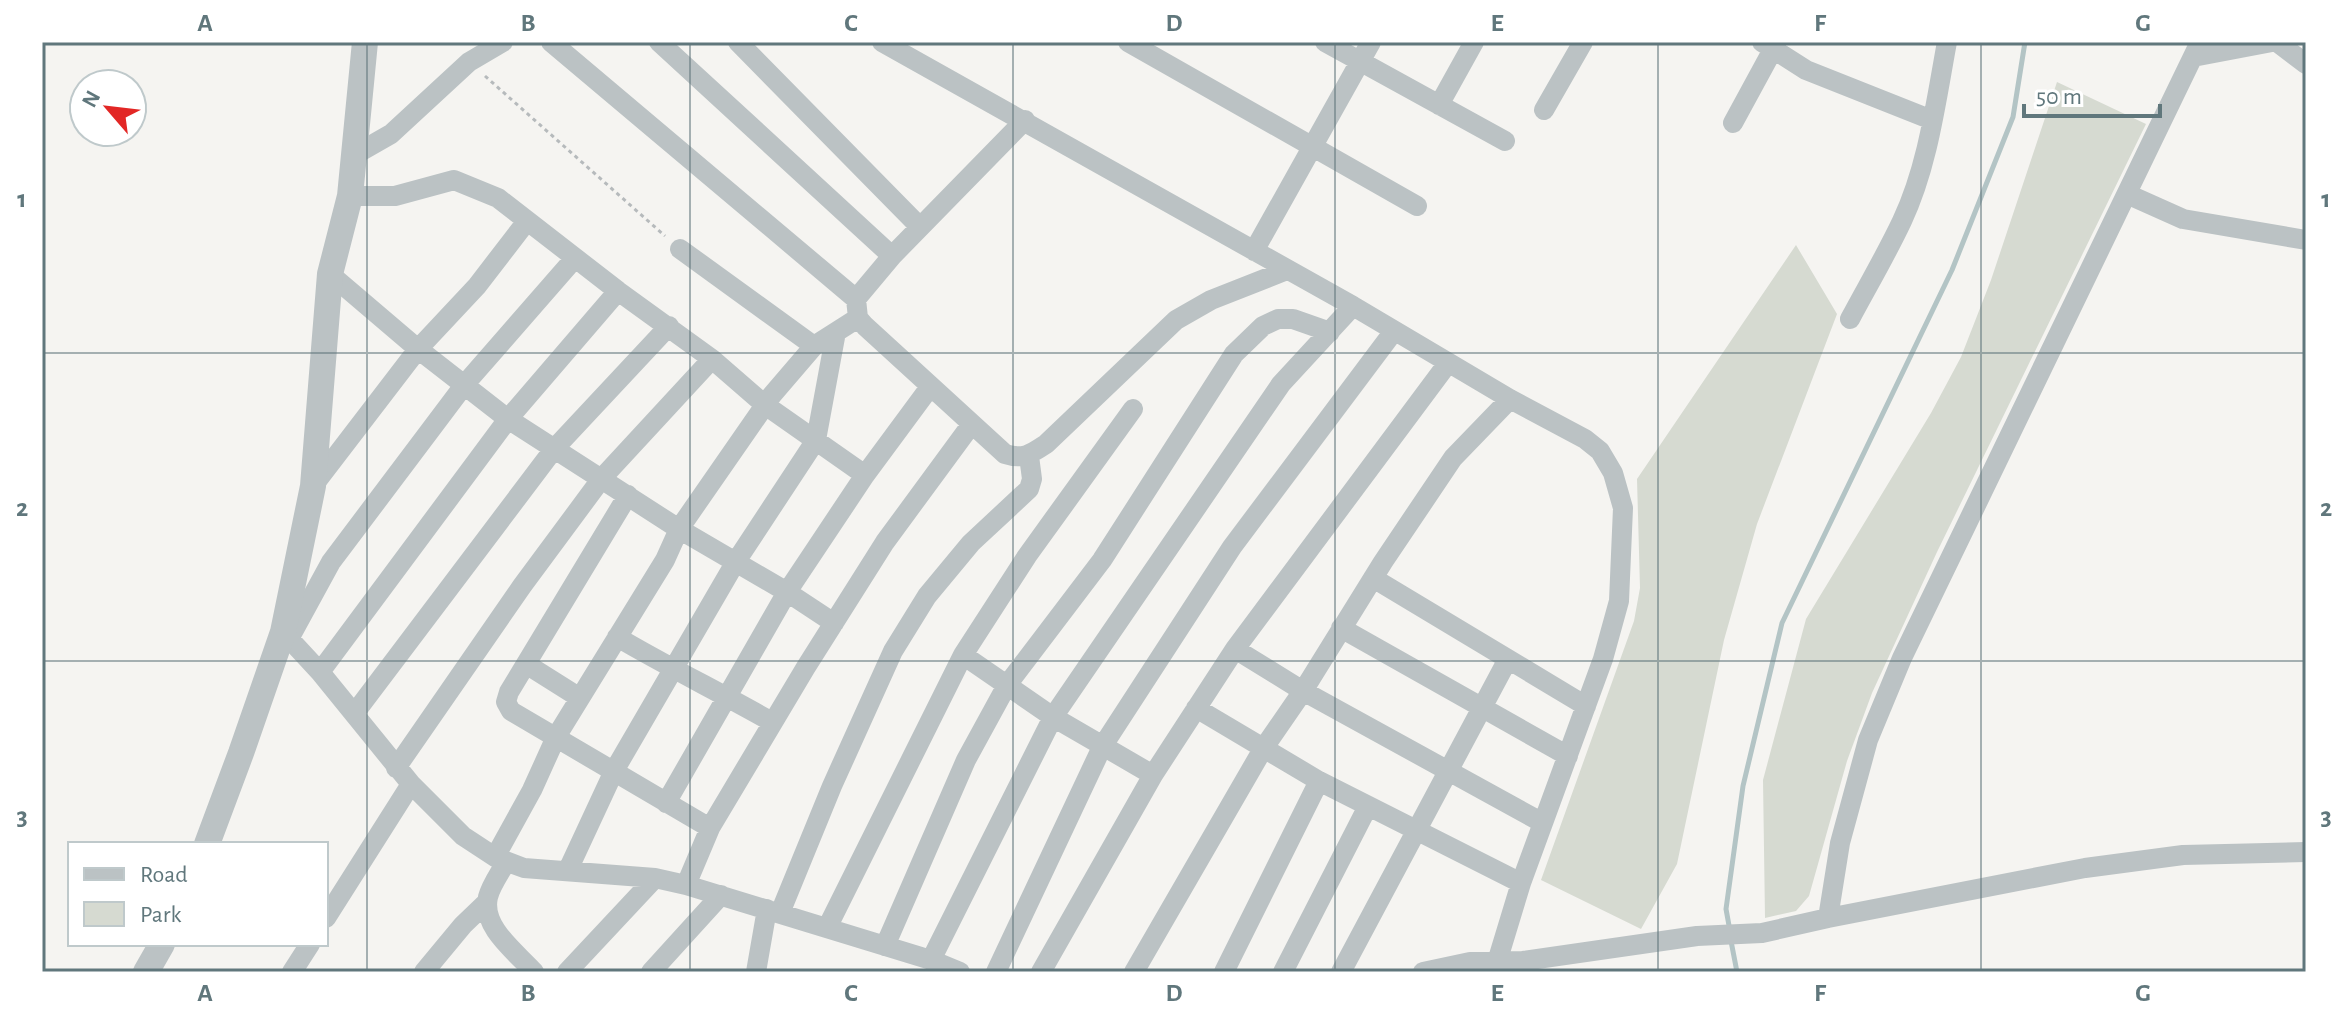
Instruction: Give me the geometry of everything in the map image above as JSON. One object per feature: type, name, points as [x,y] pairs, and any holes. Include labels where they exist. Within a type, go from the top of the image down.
[{"type":"street","points":[[286,636],[313,486],[330,274],[350,196],[365,42]]},
{"type":"street","points":[[356,154],[391,134],[469,62],[503,42]]},
{"type":"street","points":[[551,42],[857,308],[930,387],[971,425],[1005,454],[1017,458],[1029,456],[1046,444],[1176,320],[1211,300],[1287,270]]},
{"type":"street","points":[[659,42],[892,256]]},
{"type":"street","points":[[738,42],[920,227]]},
{"type":"street","points":[[882,42],[1353,306],[1510,399],[1585,439],[1600,451],[1613,473],[1623,508],[1619,601],[1603,659],[1521,883],[1497,962]]},
{"type":"street","points":[[1128,42],[1417,206]]},
{"type":"street","points":[[1325,42],[1505,141]]},
{"type":"street","points":[[1254,251],[1371,42]]},
{"type":"street","points":[[1439,105],[1474,42]]},
{"type":"street","points":[[1544,110],[1583,42]]},
{"type":"street","points":[[1850,319],[1903,220],[1917,183],[1947,42]]},
{"type":"street","points":[[1828,918],[1840,843],[1868,740],[1902,658],[2197,49],[2275,42],[2306,64]]},
{"type":"street","points":[[1733,123],[1770,45],[1819,75],[1932,120]]},
{"type":"street","points":[[534,972],[493,927],[487,902],[501,860],[556,737],[665,560],[679,529],[765,405],[814,346],[836,332],[857,308],[892,256],[1025,120]]},
{"type":"street","points":[[350,196],[395,196],[454,180],[498,198],[712,359],[765,405],[865,475]]},
{"type":"street","points":[[2127,194],[2183,219],[2306,240]]},
{"type":"street","points":[[313,486],[418,349],[477,286],[527,221]]},
{"type":"street","points":[[680,249],[814,346]]},
{"type":"street","points":[[208,842],[286,636],[331,562],[465,384],[575,258]]},
{"type":"street","points":[[330,274],[418,349],[508,419],[679,529],[834,623]]},
{"type":"street","points":[[320,672],[508,419],[618,291]]},
{"type":"street","points":[[931,960],[1053,717],[1281,384],[1353,306]]},
{"type":"street","points":[[885,946],[966,760],[1007,685],[1102,560],[1234,354],[1263,326],[1278,319],[1293,319],[1330,332]]},
{"type":"street","points":[[354,714],[554,449],[669,326]]},
{"type":"street","points":[[996,972],[1102,747],[1232,547],[1394,331]]},
{"type":"street","points":[[568,870],[614,771],[735,563],[816,440],[836,332]]},
{"type":"street","points":[[396,768],[522,586],[602,478],[712,359]]},
{"type":"street","points":[[1041,972],[1153,775],[1235,649],[1448,363]]},
{"type":"street","points":[[666,803],[787,592],[865,475],[930,387]]},
{"type":"street","points":[[1134,972],[1263,749],[1373,578],[1453,458],[1510,399]]},
{"type":"street","points":[[827,928],[963,655],[1027,556],[1133,409]]},
{"type":"street","points":[[686,885],[710,828],[772,722],[885,542],[971,425]]},
{"type":"street","points":[[756,972],[774,911],[893,651],[927,596],[971,543],[1029,489],[1032,479],[1029,456]]},
{"type":"street","points":[[628,495],[507,697],[508,707],[710,828]]},
{"type":"street","points":[[1373,578],[1586,706]]},
{"type":"street","points":[[1341,628],[1568,756]]},
{"type":"street","points":[[286,636],[320,672],[411,784],[463,836],[501,860],[524,868],[655,878],[686,885],[931,960],[960,972]]},
{"type":"street","points":[[617,637],[772,722]]},
{"type":"street","points":[[1235,649],[1303,691],[1543,823]]},
{"type":"street","points":[[963,655],[1053,717],[1153,775]]},
{"type":"street","points":[[1341,972],[1508,659]]},
{"type":"street","points":[[526,664],[580,698]]},
{"type":"street","points":[[1196,708],[1319,781],[1521,883]]},
{"type":"street","points":[[1224,972],[1319,781]]},
{"type":"street","points":[[328,915],[411,784]]},
{"type":"street","points":[[1283,972],[1368,806]]},
{"type":"street","points":[[1423,972],[1470,962],[1520,966],[1586,963],[1697,936],[1762,933],[2085,868],[2183,855],[2306,852]]},
{"type":"street","points":[[567,972],[655,878]]},
{"type":"street","points":[[651,972],[721,895]]},
{"type":"street","points":[[424,972],[463,925],[487,902]]},
{"type":"street","points":[[146,972],[161,946]]},
{"type":"street","points":[[292,972],[309,946]]},
{"type":"path","points":[[469,62],[680,249]]},
{"type":"green space","points":[[2057,82],[2146,124],[1937,552],[1872,693],[1847,761],[1809,896],[1796,911],[1765,918],[1763,780],[1806,619],[1931,413],[1961,357],[1991,280]]},
{"type":"green space","points":[[1796,245],[1837,314],[1757,524],[1724,640],[1677,864],[1641,929],[1541,880],[1634,621],[1640,588],[1637,479]]},
{"type":"waterway","points":[[1730,931],[1726,909],[1743,786],[1782,623],[1952,270],[2013,117],[2025,42]]},
{"type":"waterway","points":[[1731,941],[1737,972]]}]
